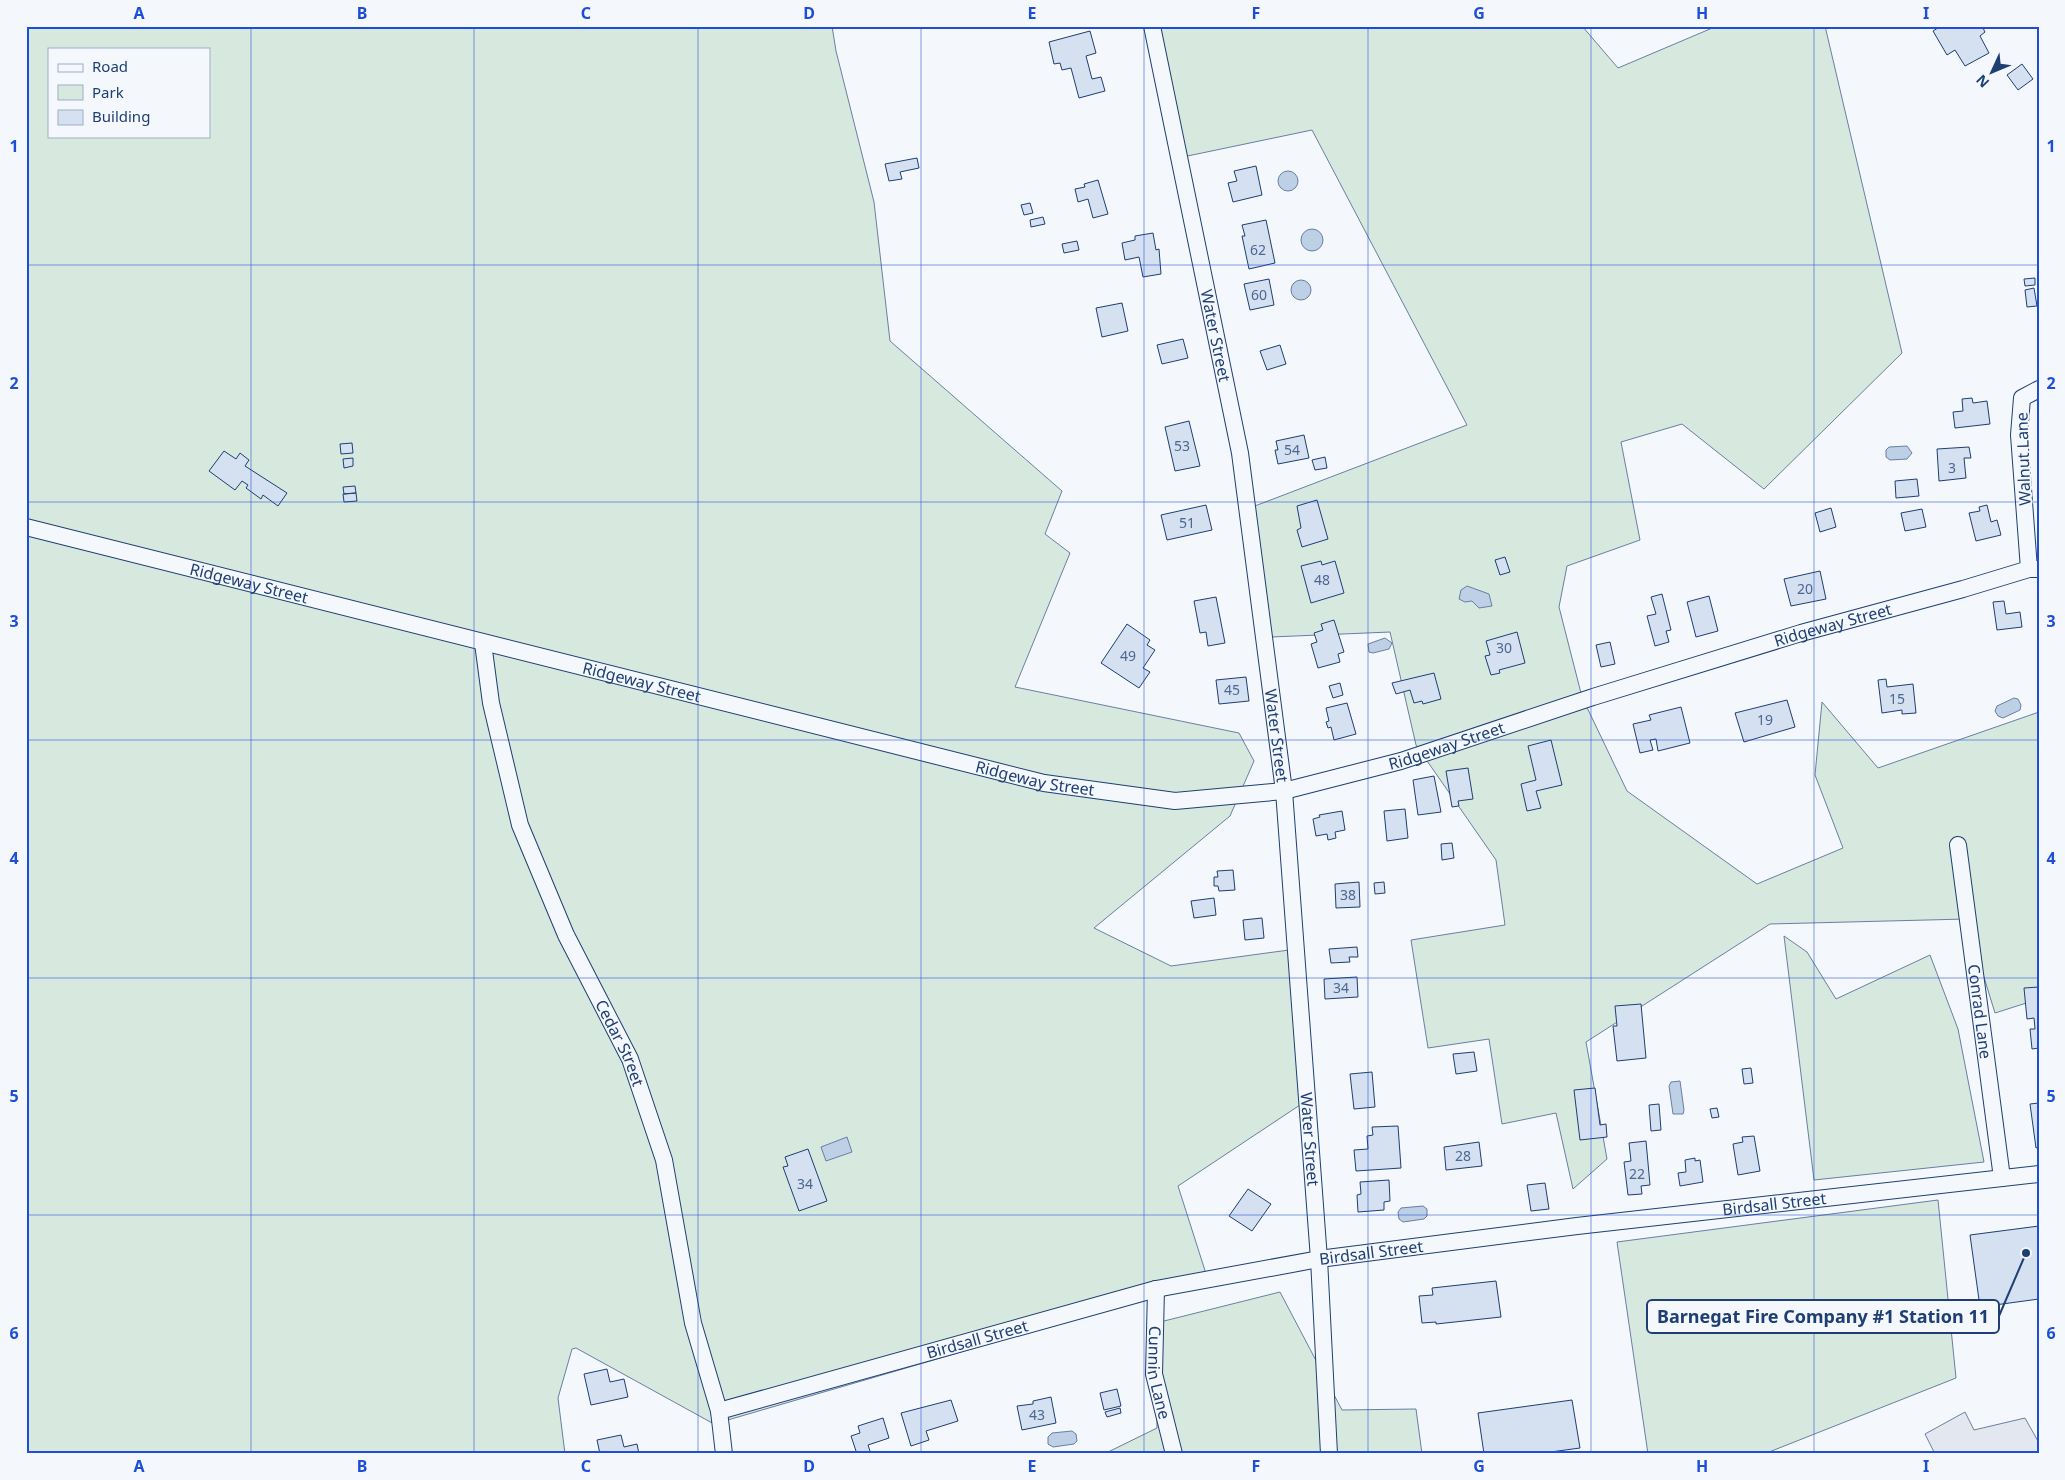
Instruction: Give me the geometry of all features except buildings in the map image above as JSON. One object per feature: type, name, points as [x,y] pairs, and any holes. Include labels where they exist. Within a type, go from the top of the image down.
[{"type":"street","name":"Water Street","points":[[1152,26],[1240,453],[1284,790],[1319,1259],[1329,1454]]},
{"type":"street","name":"Walnut Lane","points":[[2034,569],[2019,435],[2022,398],[2039,389]]},
{"type":"street","name":"Ridgeway Street","points":[[26,527],[1044,784],[1175,801],[1284,790],[1401,761],[1584,700],[1801,633],[2034,569]]},
{"type":"street","name":"Cedar Street","points":[[483,643],[491,703],[520,825],[566,935],[630,1059],[664,1160],[692,1323],[719,1411],[724,1454]]},
{"type":"street","name":"Conrad Lane","points":[[1958,845],[2002,1178]]},
{"type":"street","name":"Birdsall Street","points":[[719,1411],[1156,1289],[1319,1259],[1568,1228],[2039,1174]]},
{"type":"street","name":"Cunnin Lane","points":[[1156,1289],[1154,1374],[1174,1454]]},
{"type":"green space","points":[[26,26],[832,26],[836,51],[874,202],[890,341],[1062,491],[1045,534],[1070,553],[1015,687],[1239,733],[1254,761],[1230,816],[1094,928],[1171,966],[1289,950],[1309,1099],[1178,1186],[1208,1280],[714,1424],[576,1348],[572,1349],[558,1398],[565,1454],[26,1454]]},
{"type":"green space","points":[[1153,26],[1582,26],[1618,68],[1717,26],[1825,26],[1902,353],[1764,489],[1682,424],[1621,442],[1640,540],[1567,566],[1559,607],[1582,697],[1627,791],[1757,884],[1843,848],[1815,775],[1822,702],[1878,768],[2039,712],[2039,999],[1995,1013],[1966,919],[1770,924],[1586,1042],[1607,1159],[1573,1189],[1556,1113],[1502,1124],[1489,1039],[1428,1048],[1411,940],[1505,925],[1496,860],[1416,745],[1390,632],[1271,637],[1247,509],[1467,425],[1312,130],[1178,158]]},
{"type":"green space","points":[[1784,936],[1807,952],[1836,999],[1930,955],[1958,1029],[1984,1162],[1814,1180]]},
{"type":"green space","points":[[1938,1200],[1956,1378],[1764,1454],[1648,1454],[1617,1242]]},
{"type":"green space","points":[[1280,1292],[1342,1410],[1416,1409],[1422,1454],[1104,1454],[1157,1428],[1156,1323]]},
{"type":"shaded area","points":[[1965,1412],[1974,1430],[2025,1418],[2039,1443],[2039,1454],[1935,1454],[1925,1434]]},
{"type":"water","points":[[1288,171],[1295,174],[1298,181],[1295,188],[1288,191],[1281,188],[1278,181],[1281,174]]},
{"type":"water","points":[[1312,229],[1320,232],[1323,240],[1320,248],[1312,251],[1304,248],[1301,240],[1304,232]]},
{"type":"water","points":[[1301,280],[1308,283],[1311,290],[1308,297],[1301,300],[1294,297],[1291,290],[1294,283]]},
{"type":"water","points":[[1907,446],[1912,453],[1907,459],[1890,460],[1886,457],[1886,450],[1889,447]]},
{"type":"water","points":[[1467,586],[1489,594],[1492,606],[1479,608],[1472,601],[1465,602],[1459,599],[1461,590]]},
{"type":"water","points":[[1385,638],[1392,643],[1389,649],[1373,653],[1369,652],[1368,644]]},
{"type":"water","points":[[2014,698],[2018,699],[2021,705],[2020,710],[2003,718],[1998,716],[1995,711],[1997,706]]},
{"type":"water","points":[[1680,1081],[1684,1110],[1683,1114],[1673,1114],[1669,1086],[1671,1082]]},
{"type":"water","points":[[847,1137],[852,1152],[826,1161],[821,1147]]},
{"type":"water","points":[[1423,1206],[1427,1209],[1427,1216],[1424,1219],[1403,1222],[1399,1219],[1398,1212],[1401,1208]]},
{"type":"water","points":[[1072,1431],[1076,1434],[1077,1441],[1074,1444],[1053,1447],[1048,1444],[1048,1437],[1052,1433]]},
{"type":"place","name":"Barnegat Fire Company #1 Station 11","points":[[2026,1253]]}]
